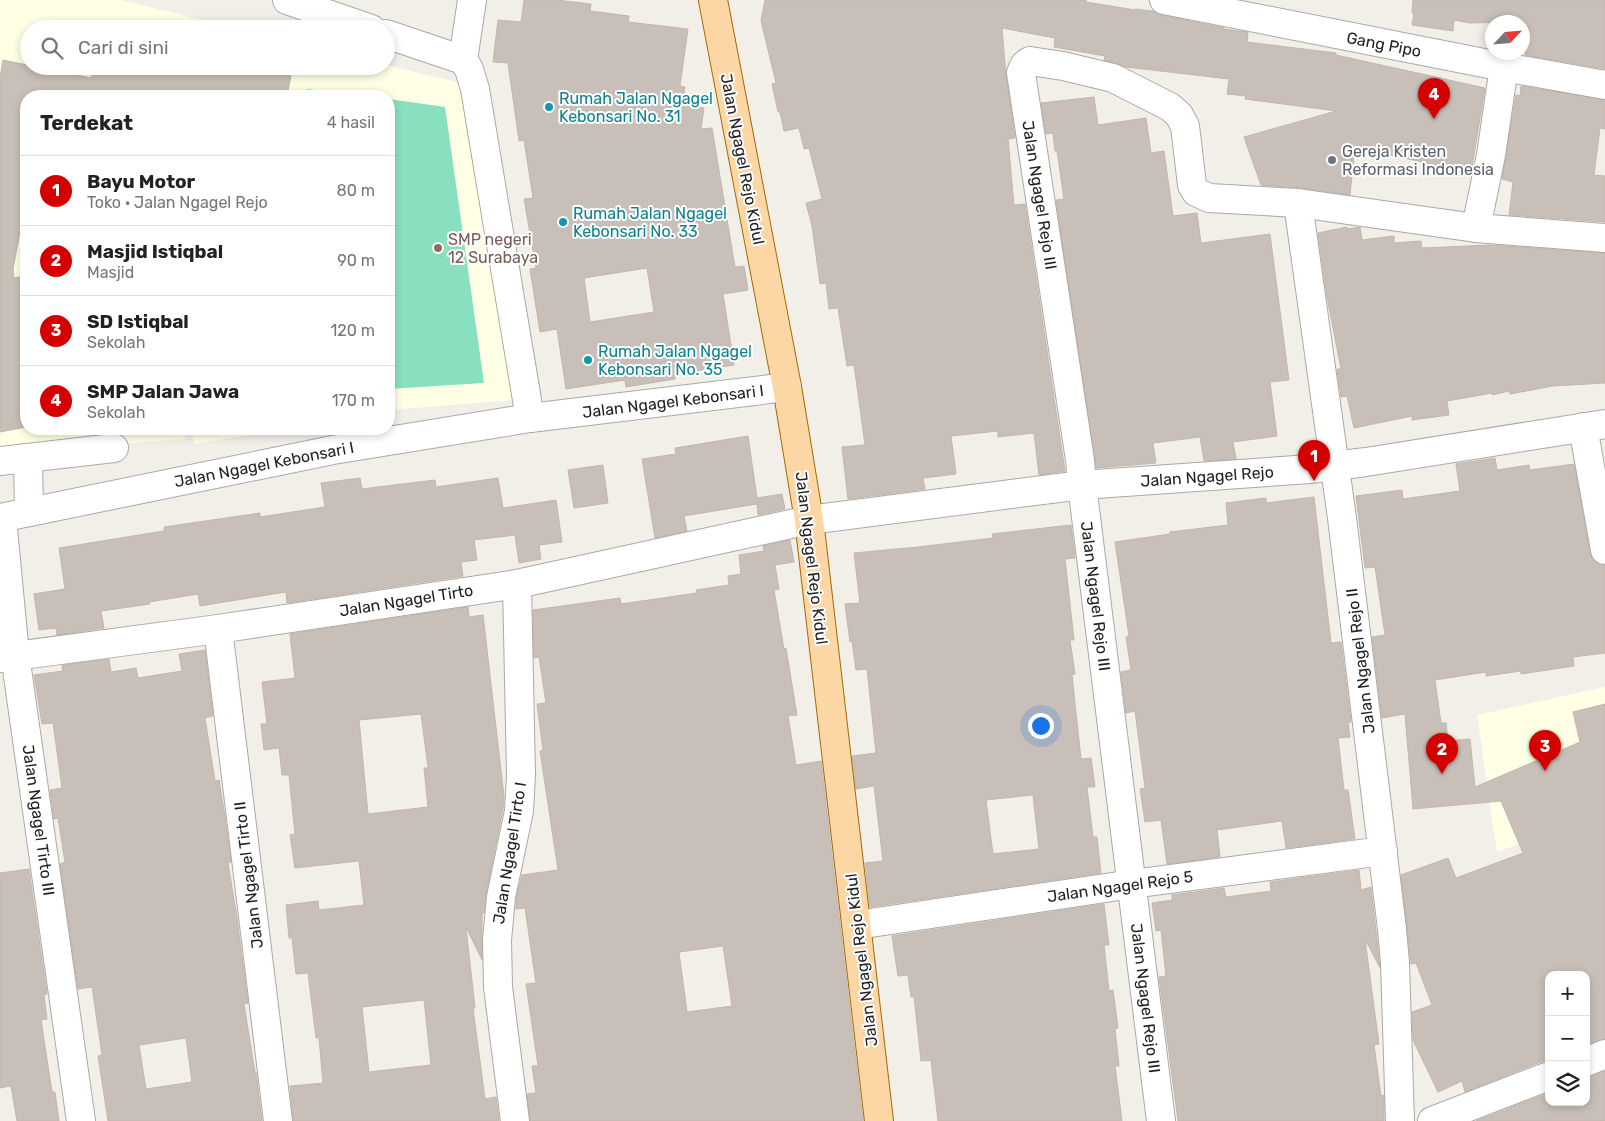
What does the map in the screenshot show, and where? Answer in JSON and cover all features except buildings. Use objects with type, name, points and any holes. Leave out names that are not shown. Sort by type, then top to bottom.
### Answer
[{"type":"main road","name":"Jalan Ngagel Rejo Kidul","points":[[713,0],[787,388],[808,520],[879,1121]]},
{"type":"street","points":[[287,0],[345,20]]},
{"type":"street","points":[[463,60],[472,0]]},
{"type":"street","name":"Gang Pipo","points":[[1164,0],[1605,86]]},
{"type":"street","points":[[395,37],[463,60],[469,69],[475,89],[530,418]]},
{"type":"street","name":"Jalan Ngagel Rejo III","points":[[1161,1121],[1080,460],[1021,73],[1026,63],[1030,61],[1063,66],[1113,78],[1170,107],[1179,115],[1185,126],[1192,185],[1196,192],[1209,198],[1298,203]]},
{"type":"street","points":[[1476,228],[1504,67]]},
{"type":"street","points":[[1298,203],[1476,228],[1605,238]]},
{"type":"street","name":"Jalan Ngagel Rejo II","points":[[1298,203],[1335,465],[1383,851],[1395,964],[1400,1121]]},
{"type":"street","name":"Jalan Ngagel Kebonsari I","points":[[395,432],[787,388]]},
{"type":"street","points":[[1594,425],[1605,550]]},
{"type":"street","name":"Jalan Ngagel Rejo","points":[[808,520],[1082,485],[1310,469],[1366,462],[1594,425]]},
{"type":"street","name":"Jalan Ngagel Kebonsari I","points":[[1,518],[332,439],[370,435]]},
{"type":"street","points":[[0,461],[114,448]]},
{"type":"street","points":[[28,458],[29,512]]},
{"type":"street","name":"Jalan Ngagel Tirto III","points":[[1,518],[8,656],[81,1121]]},
{"type":"street","name":"Jalan Ngagel Tirto","points":[[8,656],[218,629],[517,584],[808,520]]},
{"type":"street","name":"Jalan Ngagel Tirto I","points":[[515,1121],[498,987],[497,940],[501,897],[519,811],[521,775],[517,584]]},
{"type":"street","name":"Jalan Ngagel Tirto II","points":[[218,629],[278,1121]]},
{"type":"street","name":"Jalan Ngagel Rejo 5","points":[[857,924],[1132,884],[1383,851]]},
{"type":"street","points":[[1588,1061],[1605,1054]]},
{"type":"street","points":[[1432,1121],[1545,1078]]},
{"type":"shaded area","name":"SMP negeri 12 Surabaya","points":[[0,0],[121,0],[202,20],[20,20],[20,75],[395,75],[395,67],[461,83],[512,400],[395,410],[395,90],[20,90],[20,435],[185,435],[186,439],[0,453]]},
{"type":"shaded area","points":[[192,435],[249,435],[194,444]]},
{"type":"shaded area","points":[[1605,687],[1605,917],[1565,828],[1497,852],[1477,715]]},
{"type":"green space","points":[[395,100],[445,107],[484,383],[395,389]]},
{"type":"place","name":"Rumah Jalan Ngagel Kebonsari No. 31","points":[[549,107]]},
{"type":"place","name":"SMP Jalan Jawa","points":[[1434,119]]},
{"type":"place","name":"Gereja Kristen Reformasi Indonesia","points":[[1332,160]]},
{"type":"place","name":"Rumah Jalan Ngagel Kebonsari No. 33","points":[[563,222]]},
{"type":"place","name":"SMP negeri 12 Surabaya","points":[[438,248]]},
{"type":"place","name":"Rumah Jalan Ngagel Kebonsari No. 35","points":[[588,360]]},
{"type":"place","name":"Bayu Motor","points":[[1314,481]]},
{"type":"place","name":"SD Istiqbal","points":[[1545,771]]},
{"type":"place","name":"Masjid Istiqbal","points":[[1442,774]]}]
